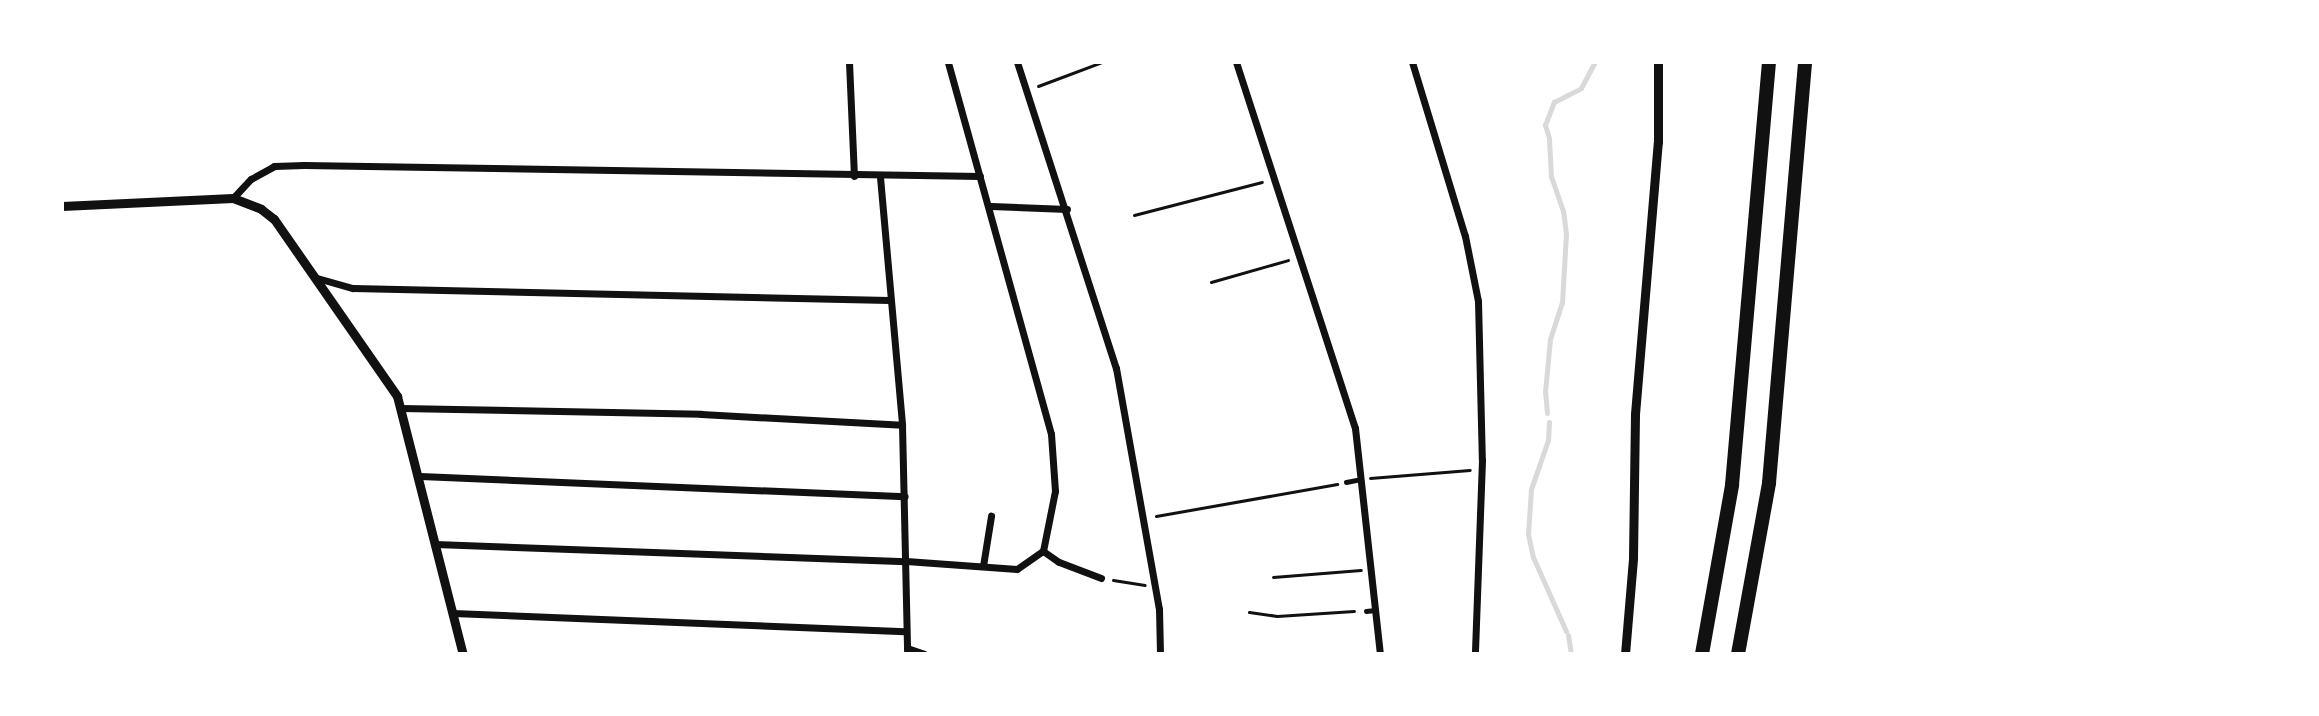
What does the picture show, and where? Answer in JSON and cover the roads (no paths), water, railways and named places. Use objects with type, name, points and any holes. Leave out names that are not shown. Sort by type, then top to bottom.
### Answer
[{"type":"highway","points":[[1702,654],[1732,485],[1769,62]]},
{"type":"highway","points":[[1738,654],[1769,483],[1805,62]]},
{"type":"street","points":[[849,62],[854,176]]},
{"type":"street","points":[[435,544],[906,561],[1017,569],[1043,551],[1055,491],[1051,434],[991,206],[948,62]]},
{"type":"street","points":[[1017,62],[1116,368],[1155,586],[1160,654]]},
{"type":"street","points":[[1236,62],[1295,258],[1355,428],[1363,479],[1370,610],[1380,654]]},
{"type":"street","points":[[1412,62],[1478,301],[1481,469],[1475,654]]},
{"type":"street","points":[[1625,654],[1633,558],[1635,414],[1658,142],[1658,62]]},
{"type":"street","points":[[233,198],[251,179],[274,166],[304,165],[880,177],[980,176]]},
{"type":"street","points":[[880,177],[902,425],[905,631],[907,651],[924,654]]},
{"type":"street","points":[[62,206],[233,198],[261,209],[274,219],[397,396],[420,476],[463,654]]},
{"type":"street","points":[[991,206],[1067,209]]},
{"type":"street","points":[[317,278],[353,288],[889,300]]},
{"type":"street","points":[[401,408],[701,414],[902,425]]},
{"type":"street","points":[[420,476],[905,496]]},
{"type":"street","points":[[1346,482],[1363,479]]},
{"type":"street","points":[[983,566],[991,516]]},
{"type":"street","points":[[1043,551],[1059,562],[1101,578]]},
{"type":"street","points":[[453,613],[905,631]]},
{"type":"waterway","points":[[1547,413],[1545,392],[1550,339],[1562,303],[1566,234],[1563,211],[1551,177],[1549,138],[1545,125],[1554,102],[1581,88],[1595,62]]},
{"type":"waterway","points":[[1549,422],[1548,440],[1531,489],[1528,534],[1533,557],[1566,631]]},
{"type":"waterway","points":[[1568,635],[1571,654]]}]
